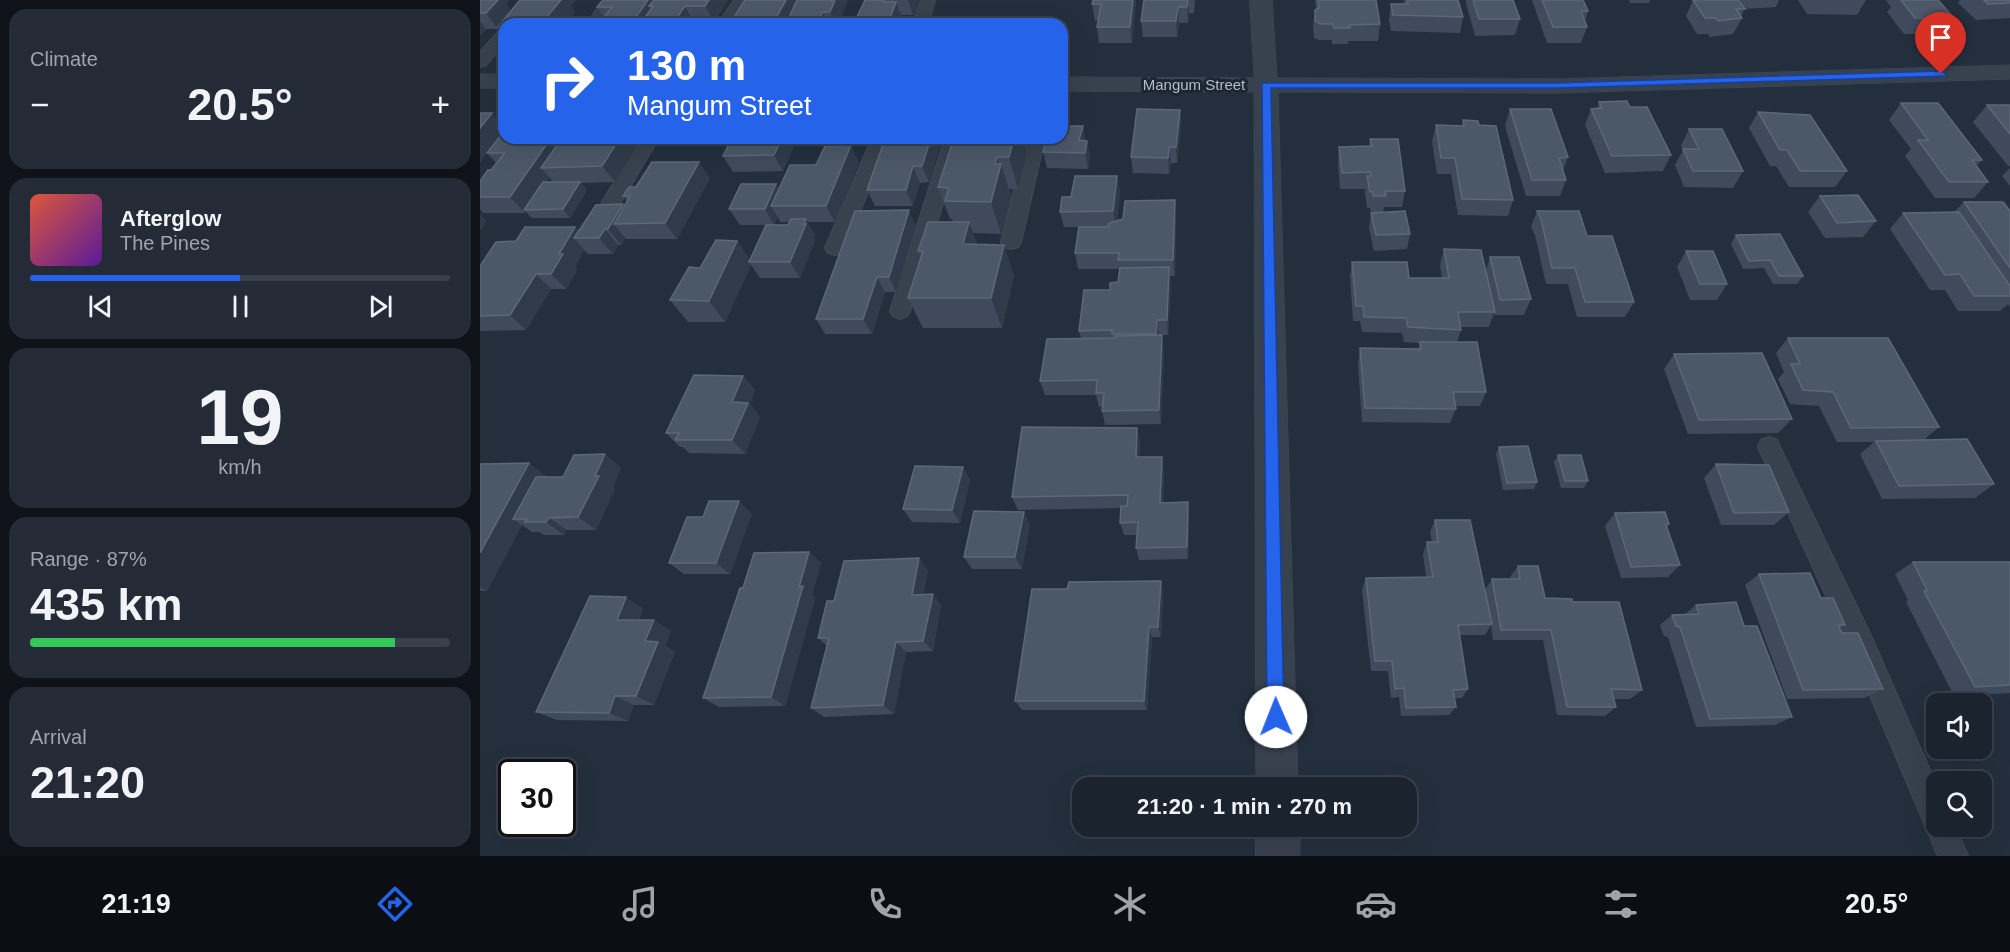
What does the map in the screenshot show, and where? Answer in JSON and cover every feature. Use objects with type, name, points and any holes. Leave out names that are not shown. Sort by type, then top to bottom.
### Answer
[{"type":"street","points":[[1261,0],[1266,85],[1277,777]]},
{"type":"street","name":"Mangum Street","points":[[1068,84],[1558,86],[2010,72]]},
{"type":"street","points":[[480,81],[498,81]]},
{"type":"street","points":[[1278,837],[1278,856]]},
{"type":"lane","points":[[598,18],[611,0]]},
{"type":"lane","points":[[730,18],[741,0]]},
{"type":"lane","points":[[922,18],[928,0]]},
{"type":"lane","points":[[480,62],[498,41]]},
{"type":"lane","points":[[599,222],[646,144]]},
{"type":"lane","points":[[835,248],[878,144]]},
{"type":"lane","points":[[900,311],[952,144]]},
{"type":"lane","points":[[1011,242],[1035,144]]},
{"type":"lane","points":[[1769,447],[1862,645],[1926,794]]},
{"type":"lane","points":[[1945,837],[1953,856]]},
{"type":"building","points":[[480,0],[498,0],[486,13],[480,13]]},
{"type":"building","points":[[520,0],[561,0],[546,18],[505,18]]},
{"type":"building","points":[[603,0],[648,0],[635,18],[604,18],[612,7],[597,7]]},
{"type":"building","points":[[654,0],[709,0],[705,6],[685,6],[677,18],[645,18],[653,6],[649,6]]},
{"type":"building","points":[[745,0],[786,0],[776,18],[734,18]]},
{"type":"building","points":[[797,0],[835,0],[830,12],[823,12],[820,18],[789,18]]},
{"type":"building","points":[[865,0],[896,2],[890,18],[856,18]]},
{"type":"building","points":[[1093,0],[1133,0],[1130,27],[1097,27],[1101,4],[1092,4]]},
{"type":"building","points":[[1144,0],[1188,0],[1187,7],[1178,7],[1176,21],[1141,21]]},
{"type":"building","points":[[1318,0],[1376,0],[1380,24],[1334,28],[1333,24],[1321,24],[1315,21],[1315,10],[1319,8]]},
{"type":"building","points":[[1407,0],[1458,0],[1463,17],[1393,15],[1391,4],[1408,4]]},
{"type":"building","points":[[1473,0],[1513,0],[1520,19],[1479,19]]},
{"type":"building","points":[[1542,0],[1583,0],[1588,11],[1581,11],[1587,27],[1553,27]]},
{"type":"building","points":[[1693,0],[1738,0],[1745,9],[1736,9],[1742,18],[1718,21],[1716,18],[1705,18]]},
{"type":"building","points":[[1901,0],[1938,0],[1954,18],[1915,18]]},
{"type":"building","points":[[1984,0],[2010,0],[2010,3],[1988,4]]},
{"type":"building","points":[[1627,101],[1630,107],[1647,107],[1671,155],[1612,156],[1591,109],[1602,108],[1599,102]]},
{"type":"building","points":[[1901,103],[1938,103],[1982,160],[1972,160],[1988,182],[1949,182],[1918,140],[1928,140]]},
{"type":"building","points":[[1987,105],[2010,105],[2010,134]]},
{"type":"building","points":[[1137,109],[1180,110],[1176,147],[1169,147],[1168,158],[1131,157]]},
{"type":"building","points":[[1510,109],[1551,109],[1568,157],[1559,158],[1566,180],[1532,180]]},
{"type":"building","points":[[1758,112],[1810,115],[1847,171],[1800,171],[1787,150],[1780,150]]},
{"type":"building","points":[[480,113],[492,113],[480,128]]},
{"type":"building","points":[[1463,120],[1478,121],[1479,125],[1496,126],[1513,200],[1462,199],[1455,158],[1441,158],[1436,125],[1464,126]]},
{"type":"building","points":[[1068,126],[1083,126],[1079,140],[1087,141],[1085,153],[1043,152],[1045,144],[1068,144]]},
{"type":"building","points":[[1689,129],[1722,129],[1743,171],[1693,171],[1683,149],[1699,149]]},
{"type":"building","points":[[498,139],[498,144],[547,144],[510,197],[480,197],[480,181],[505,153],[487,153]]},
{"type":"building","points":[[1370,139],[1398,139],[1405,191],[1385,191],[1386,196],[1373,196],[1367,176],[1371,176],[1370,172],[1342,173],[1339,147],[1372,146]]},
{"type":"building","points":[[558,144],[616,144],[602,166],[541,168]]},
{"type":"building","points":[[729,144],[779,144],[774,155],[723,156]]},
{"type":"building","points":[[883,144],[929,144],[922,166],[913,166],[906,190],[867,190]]},
{"type":"building","points":[[952,144],[1012,144],[1009,157],[997,157],[995,164],[1001,164],[991,202],[945,201],[949,188],[938,187]]},
{"type":"building","points":[[851,145],[826,206],[771,206],[790,165],[816,165],[825,146]]},
{"type":"building","points":[[652,162],[699,162],[665,223],[614,224],[630,196],[623,196],[629,187],[636,187]]},
{"type":"building","points":[[1075,176],[1117,176],[1113,211],[1060,212],[1062,197],[1071,197]]},
{"type":"building","points":[[543,182],[580,182],[563,209],[524,210]]},
{"type":"building","points":[[741,184],[776,184],[765,209],[729,209]]},
{"type":"building","points":[[1858,195],[1876,221],[1837,223],[1820,196]]},
{"type":"building","points":[[1175,200],[1173,260],[1118,260],[1119,253],[1075,253],[1079,227],[1108,227],[1109,223],[1123,219],[1125,201]]},
{"type":"building","points":[[1964,202],[2003,202],[2010,211],[2010,268]]},
{"type":"building","points":[[623,204],[608,229],[605,229],[599,238],[574,238],[596,205]]},
{"type":"building","points":[[909,210],[889,277],[877,277],[863,319],[816,319],[855,211]]},
{"type":"building","points":[[1405,211],[1410,234],[1376,235],[1371,213]]},
{"type":"building","points":[[1537,211],[1579,211],[1587,236],[1612,236],[1634,302],[1585,302],[1575,268],[1552,268],[1541,219]]},
{"type":"building","points":[[1959,212],[2010,286],[2010,296],[1974,296],[1960,274],[1945,275],[1903,213]]},
{"type":"building","points":[[791,219],[806,219],[804,224],[806,224],[790,262],[749,262],[766,225],[788,225]]},
{"type":"building","points":[[928,222],[969,222],[963,244],[1004,245],[991,298],[908,298],[923,251],[918,251]]},
{"type":"building","points":[[525,227],[575,227],[559,254],[563,254],[551,274],[536,274],[510,315],[480,316],[480,266],[496,242],[516,241]]},
{"type":"building","points":[[1780,234],[1803,276],[1779,276],[1770,260],[1749,261],[1736,235]]},
{"type":"building","points":[[716,240],[737,241],[709,301],[670,300],[689,267],[700,268]]},
{"type":"building","points":[[1444,249],[1481,250],[1495,312],[1458,312],[1461,330],[1408,327],[1406,318],[1364,317],[1363,306],[1356,306],[1352,262],[1407,262],[1409,278],[1449,278]]},
{"type":"building","points":[[1686,251],[1713,251],[1727,284],[1700,284]]},
{"type":"building","points":[[1490,257],[1519,257],[1531,299],[1500,300]]},
{"type":"building","points":[[1169,267],[1167,320],[1157,320],[1156,334],[1112,334],[1112,330],[1079,331],[1084,290],[1110,290],[1110,283],[1118,282],[1120,268]]},
{"type":"building","points":[[1162,335],[1159,410],[1102,411],[1104,393],[1096,393],[1097,380],[1040,381],[1047,339]]},
{"type":"building","points":[[1788,338],[1888,338],[1939,427],[1851,428],[1833,392],[1803,390],[1791,364],[1800,364]]},
{"type":"building","points":[[1420,342],[1477,342],[1486,392],[1453,392],[1456,409],[1365,408],[1360,348],[1421,349]]},
{"type":"building","points":[[1762,353],[1792,419],[1699,420],[1674,354]]},
{"type":"building","points":[[694,375],[743,376],[732,402],[748,403],[732,440],[675,440],[679,433],[666,433]]},
{"type":"building","points":[[1022,427],[1137,428],[1136,457],[1162,457],[1160,503],[1188,502],[1187,547],[1136,548],[1138,522],[1120,523],[1121,506],[1127,506],[1128,495],[1012,497]]},
{"type":"building","points":[[1967,439],[1994,484],[1899,486],[1876,441]]},
{"type":"building","points":[[1528,446],[1537,482],[1507,483],[1499,447]]},
{"type":"building","points":[[605,454],[595,476],[599,476],[578,517],[549,518],[546,522],[525,522],[527,519],[513,519],[536,477],[563,477],[574,455]]},
{"type":"building","points":[[1558,455],[1581,455],[1588,481],[1565,481]]},
{"type":"building","points":[[529,463],[480,553],[480,464]]},
{"type":"building","points":[[1716,464],[1769,465],[1789,512],[1734,513]]},
{"type":"building","points":[[915,466],[963,467],[952,510],[903,509]]},
{"type":"building","points":[[709,501],[739,501],[716,563],[669,563],[687,517],[703,517]]},
{"type":"building","points":[[974,511],[1024,512],[1015,557],[964,557]]},
{"type":"building","points":[[1665,512],[1669,524],[1666,525],[1680,565],[1631,567],[1615,513]]},
{"type":"building","points":[[1435,520],[1470,520],[1492,624],[1458,625],[1468,689],[1453,690],[1456,707],[1406,708],[1404,688],[1395,689],[1392,661],[1375,661],[1366,578],[1433,577],[1427,542],[1438,542]]},
{"type":"building","points":[[809,552],[799,587],[803,586],[771,697],[703,698],[754,553]]},
{"type":"building","points":[[919,558],[912,595],[933,594],[923,641],[896,642],[883,705],[811,708],[829,638],[818,638],[827,601],[834,601],[844,561]]},
{"type":"building","points":[[1913,562],[2010,562],[2010,685],[1975,687],[1924,591],[1927,590]]},
{"type":"building","points":[[1518,566],[1538,566],[1545,598],[1572,599],[1572,602],[1619,602],[1642,690],[1611,689],[1616,707],[1567,707],[1551,630],[1501,630],[1492,579],[1520,579]]},
{"type":"building","points":[[1810,573],[1821,598],[1833,598],[1845,625],[1838,625],[1842,633],[1858,633],[1883,689],[1803,690],[1759,574]]},
{"type":"building","points":[[1161,581],[1158,627],[1149,627],[1144,701],[1015,701],[1032,589],[1067,589],[1069,582]]},
{"type":"building","points":[[590,596],[626,597],[617,620],[654,620],[645,641],[658,642],[636,696],[615,696],[609,713],[536,712]]},
{"type":"building","points":[[1736,602],[1744,626],[1757,626],[1792,717],[1710,719],[1680,627],[1676,626],[1672,615],[1699,614],[1696,605]]},
{"type":"route","points":[[1276,717],[1266,85],[1558,86],[1941,74]]}]
